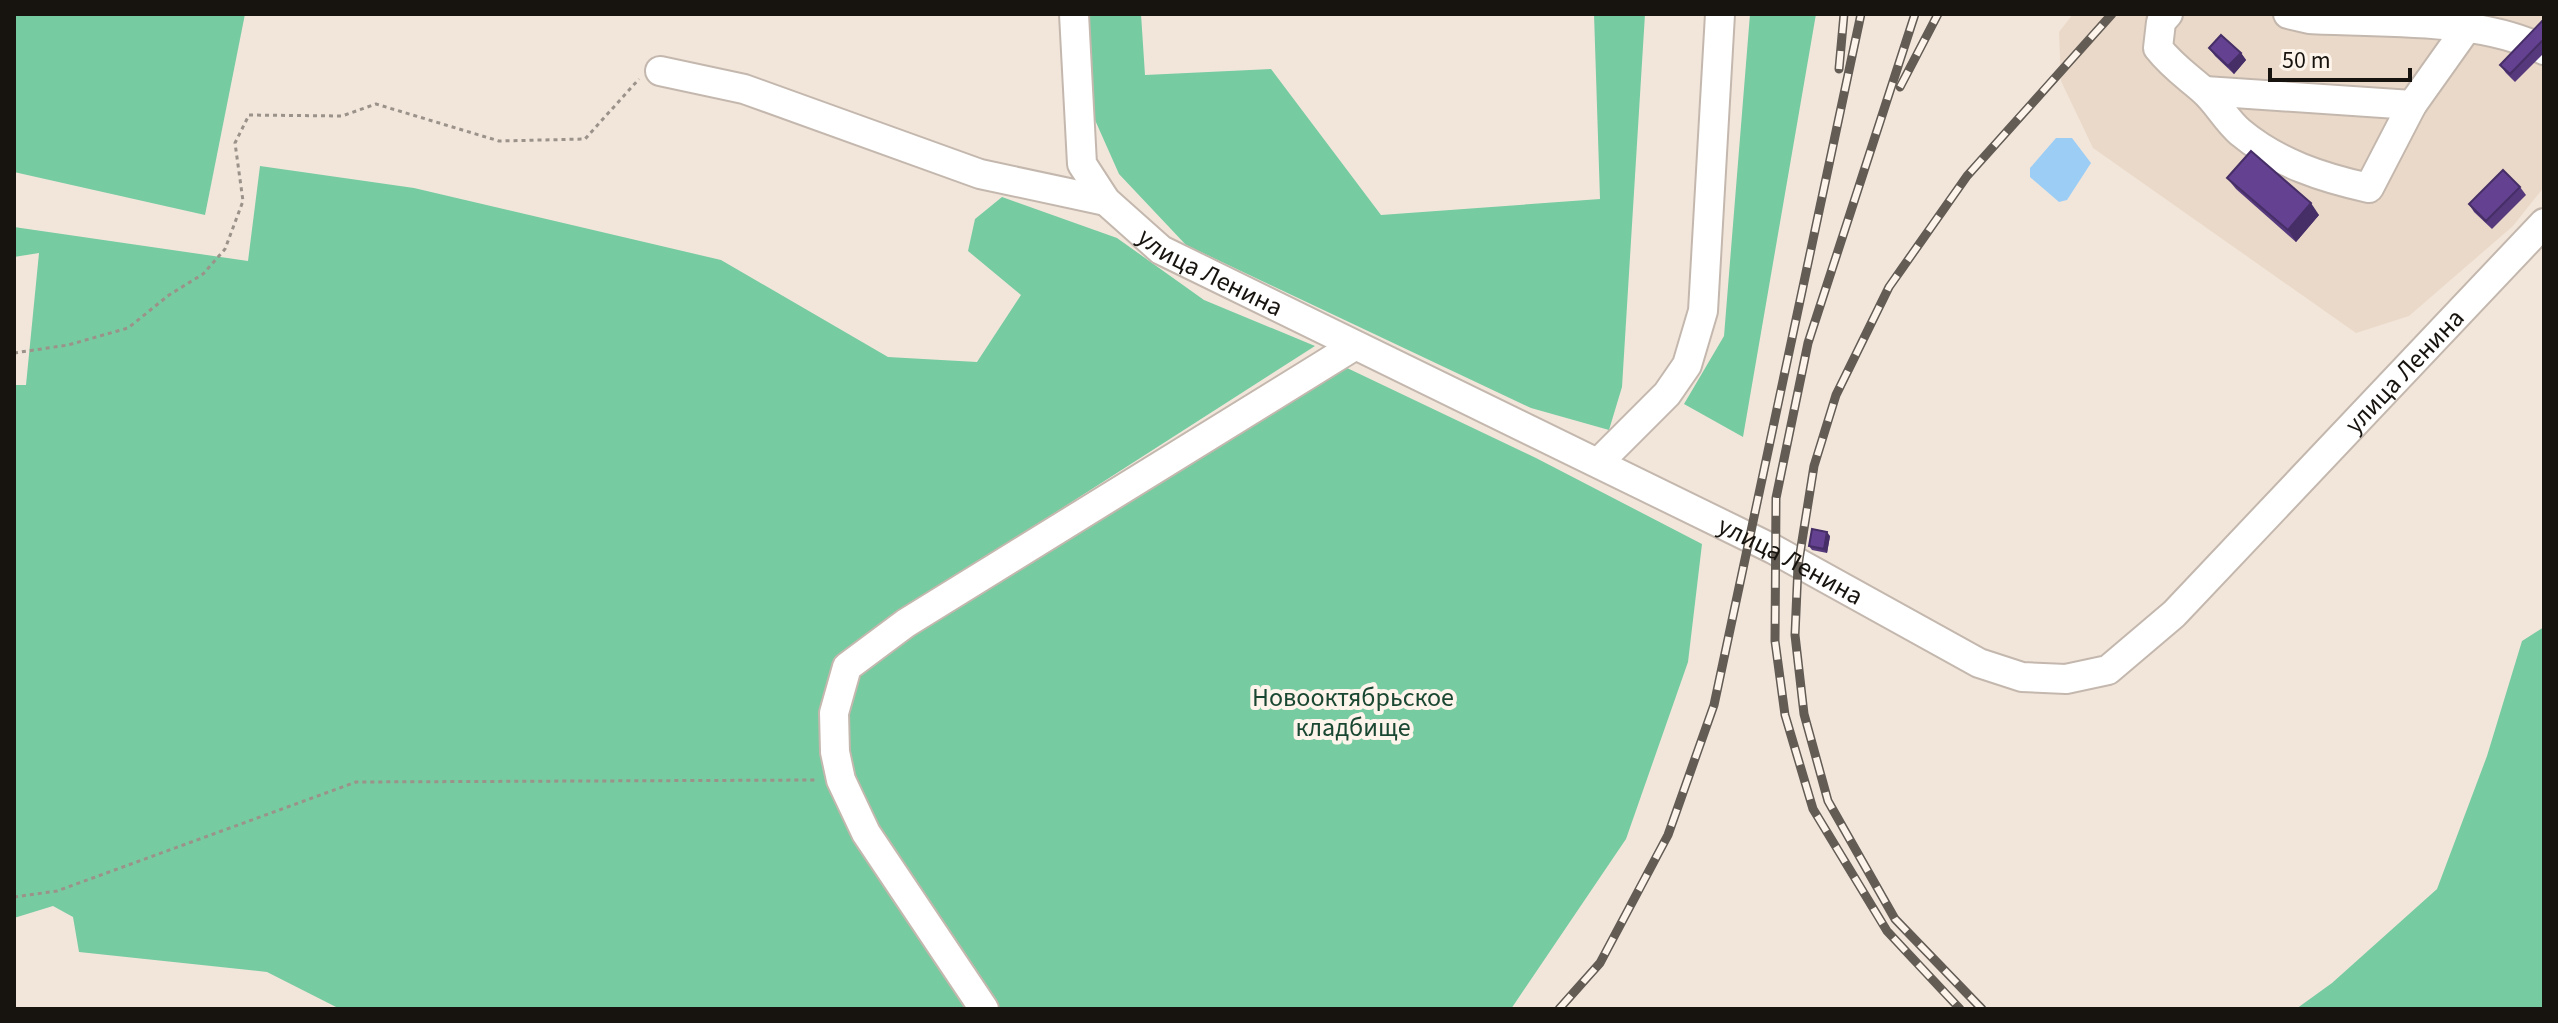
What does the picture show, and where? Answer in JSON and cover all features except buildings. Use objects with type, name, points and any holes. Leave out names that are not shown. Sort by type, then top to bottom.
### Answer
[{"type":"street","name":"улица Ленина","points":[[1074,14],[1082,164],[1106,201],[1161,250],[1773,549],[1979,663],[2022,677],[2066,679],[2108,670],[2174,614],[2544,223]]},
{"type":"street","points":[[1599,462],[1667,394],[1687,365],[1703,311],[1720,14]]},
{"type":"street","points":[[2168,14],[2161,22],[2158,48],[2173,68],[2205,91],[2239,131],[2280,158],[2327,179],[2369,188],[2412,105],[2466,29]]},
{"type":"street","points":[[2288,14],[2309,19],[2466,29],[2526,41],[2544,50]]},
{"type":"street","points":[[660,71],[744,89],[980,174],[1106,201]]},
{"type":"street","points":[[2205,91],[2412,105]]},
{"type":"street","points":[[984,1009],[866,833],[841,780],[835,752],[834,713],[847,667],[906,623],[1354,346]]},
{"type":"path","points":[[14,353],[68,345],[128,328],[169,295],[203,274],[225,249],[243,201],[235,143],[249,115],[342,116],[376,104],[499,141],[585,139],[637,80],[660,71]]},
{"type":"path","points":[[14,897],[57,891],[356,782],[841,780]]},
{"type":"shaded area","points":[[2073,14],[2544,14],[2544,187],[2513,226],[2409,316],[2356,333],[2093,148],[2061,81],[2059,32]]},
{"type":"green space","points":[[14,14],[245,14],[205,215],[14,172]]},
{"type":"green space","points":[[1089,14],[1141,14],[1145,75],[1271,69],[1381,215],[1600,199],[1594,14],[1645,14],[1622,387],[1609,430],[1531,408],[1186,245],[1119,174],[1087,102]]},
{"type":"green space","points":[[1750,14],[1816,14],[1743,437],[1684,404],[1724,336]]},
{"type":"green space","name":"Новооктябрьское кладбище","points":[[260,166],[414,188],[721,260],[888,357],[977,362],[1021,295],[968,251],[975,219],[1002,197],[1117,238],[1204,300],[1315,346],[886,621],[1345,367],[1536,458],[1702,544],[1688,662],[1626,839],[1511,1009],[340,1009],[267,972],[79,952],[73,917],[53,906],[14,918],[14,385],[26,385],[39,253],[14,257],[14,227],[248,261]]},
{"type":"green space","points":[[2544,627],[2544,1009],[2296,1009],[2332,983],[2437,889],[2487,756],[2522,641]]},
{"type":"water","points":[[2056,138],[2072,138],[2091,163],[2067,200],[2059,202],[2030,177],[2030,168]]},
{"type":"railway","points":[[1839,69],[1844,14]]},
{"type":"railway","points":[[1559,1009],[1600,963],[1668,835],[1714,705],[1861,14]]},
{"type":"railway","points":[[1915,14],[1808,343],[1776,498],[1775,641],[1785,715],[1813,809],[1887,931],[1960,1009]]},
{"type":"railway","points":[[1900,87],[1938,14]]},
{"type":"railway","points":[[1982,1009],[1895,919],[1828,801],[1804,714],[1795,635],[1798,566],[1814,466],[1836,395],[1889,287],[1967,176],[2112,14]]}]
